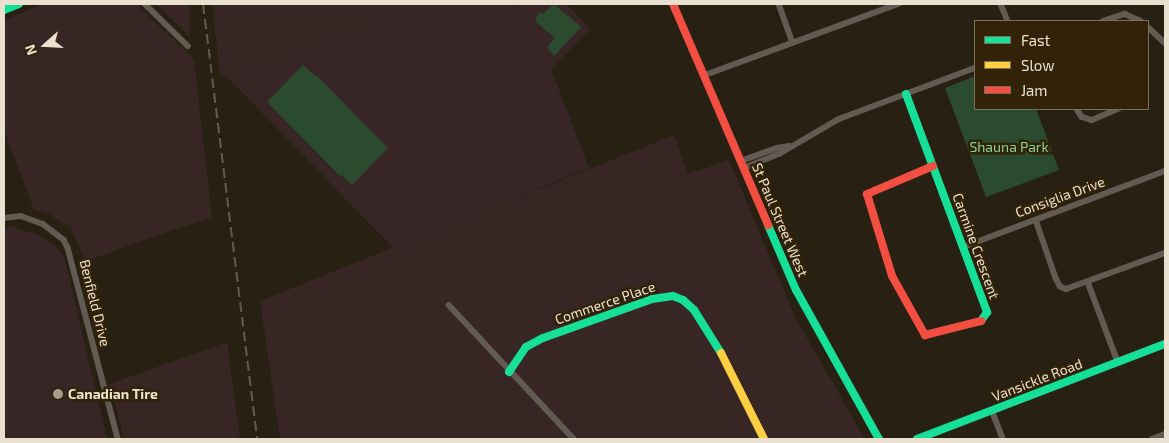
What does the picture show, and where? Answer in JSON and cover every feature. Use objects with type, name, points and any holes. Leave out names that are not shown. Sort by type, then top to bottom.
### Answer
[{"type":"street","points":[[4,10],[19,4]]},
{"type":"street","points":[[145,4],[188,46]]},
{"type":"street","name":"St Paul Street West","points":[[673,4],[809,316],[879,439]]},
{"type":"street","points":[[779,4],[793,43]]},
{"type":"street","points":[[705,75],[898,4]]},
{"type":"street","points":[[1001,4],[1008,20]]},
{"type":"street","points":[[1105,20],[1125,14],[1139,20]]},
{"type":"street","points":[[1149,28],[1165,43]]},
{"type":"street","points":[[743,165],[779,154],[839,120],[974,68]]},
{"type":"street","name":"Carmine Crescent","points":[[906,94],[986,306],[985,318],[980,322],[925,335],[892,276],[867,194],[933,166]]},
{"type":"street","points":[[1078,110],[1082,117],[1092,120],[1116,110]]},
{"type":"street","name":"Consiglia Drive","points":[[963,247],[1165,172]]},
{"type":"street","name":"Benfield Drive","points":[[4,218],[21,216],[43,224],[64,240],[68,248],[118,439]]},
{"type":"street","points":[[1036,220],[1060,286],[1066,289],[1165,253]]},
{"type":"street","points":[[1088,282],[1118,362]]},
{"type":"street","name":"Commerce Place","points":[[509,372],[526,347],[543,338],[652,298],[673,296],[684,300],[694,310],[717,344],[764,439]]},
{"type":"street","points":[[449,305],[509,372],[574,439]]},
{"type":"street","name":"Vansickle Road","points":[[917,439],[1165,344]]},
{"type":"street","points":[[992,410],[1003,439]]},
{"type":"street","points":[[1152,439],[1165,434]]},
{"type":"shaded area","points":[[43,4],[136,4],[194,59],[212,218],[86,261],[70,228],[49,214],[34,210],[4,130],[4,20]]},
{"type":"shaded area","points":[[156,4],[189,4],[190,37]]},
{"type":"shaded area","points":[[212,4],[429,4],[233,83],[220,74]]},
{"type":"shaded area","points":[[429,4],[513,4],[515,7],[524,4],[566,4],[590,29],[551,69],[589,168],[393,248],[233,83]]},
{"type":"shaded area","points":[[674,135],[688,174],[729,160],[795,317],[865,439],[280,439],[260,301]]},
{"type":"shaded area","points":[[10,226],[36,234],[52,243],[64,256],[107,439],[4,439],[4,228]]},
{"type":"shaded area","points":[[227,342],[240,439],[124,439],[110,384]]},
{"type":"green space","points":[[554,4],[581,27],[554,56],[547,47],[555,38],[536,22],[536,17],[539,13],[543,14]]},
{"type":"green space","points":[[303,65],[316,75],[388,148],[352,185],[340,176],[267,102]]},
{"type":"green space","name":"Shauna Park","points":[[974,76],[974,110],[1036,110],[1059,170],[986,197],[945,88]]},
{"type":"railway","points":[[203,4],[257,439]]},
{"type":"traffic: fast","points":[[4,10],[19,4]]},
{"type":"traffic: fast","points":[[906,94],[987,312],[981,321]]},
{"type":"traffic: fast","points":[[768,225],[796,290],[879,439]]},
{"type":"traffic: fast","points":[[509,372],[526,347],[543,338],[652,299],[673,296],[683,300],[694,310],[721,353]]},
{"type":"traffic: fast","points":[[917,439],[1165,344]]},
{"type":"traffic: slow","points":[[721,353],[764,439]]},
{"type":"traffic: jam","points":[[673,4],[768,225]]},
{"type":"traffic: jam","points":[[933,166],[867,194],[892,276],[925,335],[981,321]]},
{"type":"place","name":"Canadian Tire","points":[[58,394]]}]
